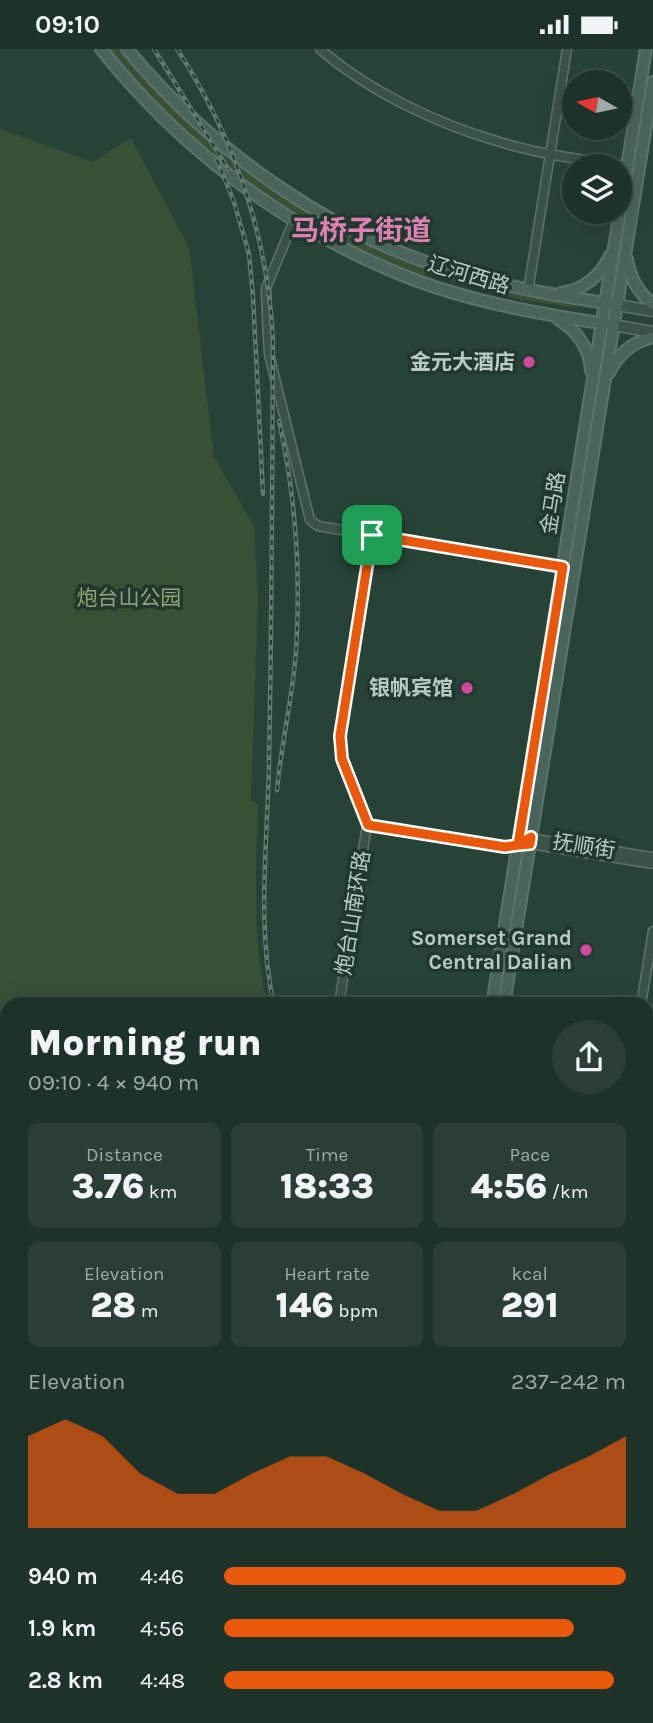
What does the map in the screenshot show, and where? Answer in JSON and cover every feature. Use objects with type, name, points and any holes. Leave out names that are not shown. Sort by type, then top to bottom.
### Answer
[{"type":"main road","name":"辽河西路","points":[[101,49],[146,101],[178,132],[247,190],[329,241],[393,271],[493,303],[614,325]]},
{"type":"main road","name":"辽河西路","points":[[127,49],[163,88],[216,138],[259,173],[303,202],[369,238],[442,268],[528,291],[611,304]]},
{"type":"main road","name":"金马路","points":[[629,154],[646,49]]},
{"type":"main road","name":"金马路","points":[[493,997],[602,324],[611,304],[653,82]]},
{"type":"main road","name":"金马路","points":[[621,244],[623,224]]},
{"type":"main road","points":[[548,294],[565,293],[589,282],[600,273],[621,244]]},
{"type":"main road","points":[[621,244],[631,277],[638,290],[653,304]]},
{"type":"main road","points":[[577,320],[580,300]]},
{"type":"main road","name":"金马路","points":[[505,997],[614,325],[611,304]]},
{"type":"main road","points":[[546,314],[560,320],[580,338],[591,365],[592,383]]},
{"type":"main road","points":[[604,386],[620,356],[630,346],[653,334]]},
{"type":"street","points":[[320,49],[363,81],[410,107],[489,138],[562,157]]},
{"type":"street","points":[[528,291],[567,49]]},
{"type":"street","points":[[294,220],[266,288],[269,354],[310,520],[318,526],[563,567]]},
{"type":"street","name":"辽河西路","points":[[611,304],[653,311]]},
{"type":"street","name":"辽河西路","points":[[614,325],[653,334]]},
{"type":"street","name":"炮台山南环路","points":[[340,997],[368,825],[342,759],[340,736],[372,535]]},
{"type":"street","name":"抚顺街","points":[[368,825],[505,847],[531,841],[653,857]]},
{"type":"street","name":"抚顺街","points":[[531,841],[653,864]]},
{"type":"street","points":[[642,997],[653,931]]},
{"type":"green space","points":[[106,49],[120,49],[153,83],[284,196],[466,279],[576,304],[577,308],[522,300],[432,276],[416,275],[331,237],[256,189],[187,133],[160,110]]},
{"type":"green space","name":"炮台山公园","points":[[0,129],[93,162],[131,138],[189,247],[214,457],[254,526],[258,597],[251,801],[258,804],[257,930],[266,997],[0,997]]},
{"type":"railway","points":[[154,49],[228,169]]},
{"type":"railway","points":[[177,49],[216,117],[231,152],[255,224],[270,300],[273,339],[271,602],[264,913],[265,944],[273,997]]},
{"type":"railway","points":[[217,160],[234,202],[249,254],[263,494]]},
{"type":"railway","points":[[277,790],[294,670],[298,604],[292,499],[279,421]]},
{"type":"place","name":"金元大酒店","points":[[529,362]]},
{"type":"place","name":"银帆宾馆","points":[[467,688]]},
{"type":"place","name":"Somerset Grand Central Dalian","points":[[586,950]]},
{"type":"district","name":"马桥子街道","points":[[361,230]]},
{"type":"route","points":[[372,535],[340,736],[342,759],[368,825],[505,847],[518,845],[531,837],[530,844],[518,845],[563,567],[372,535]]}]
